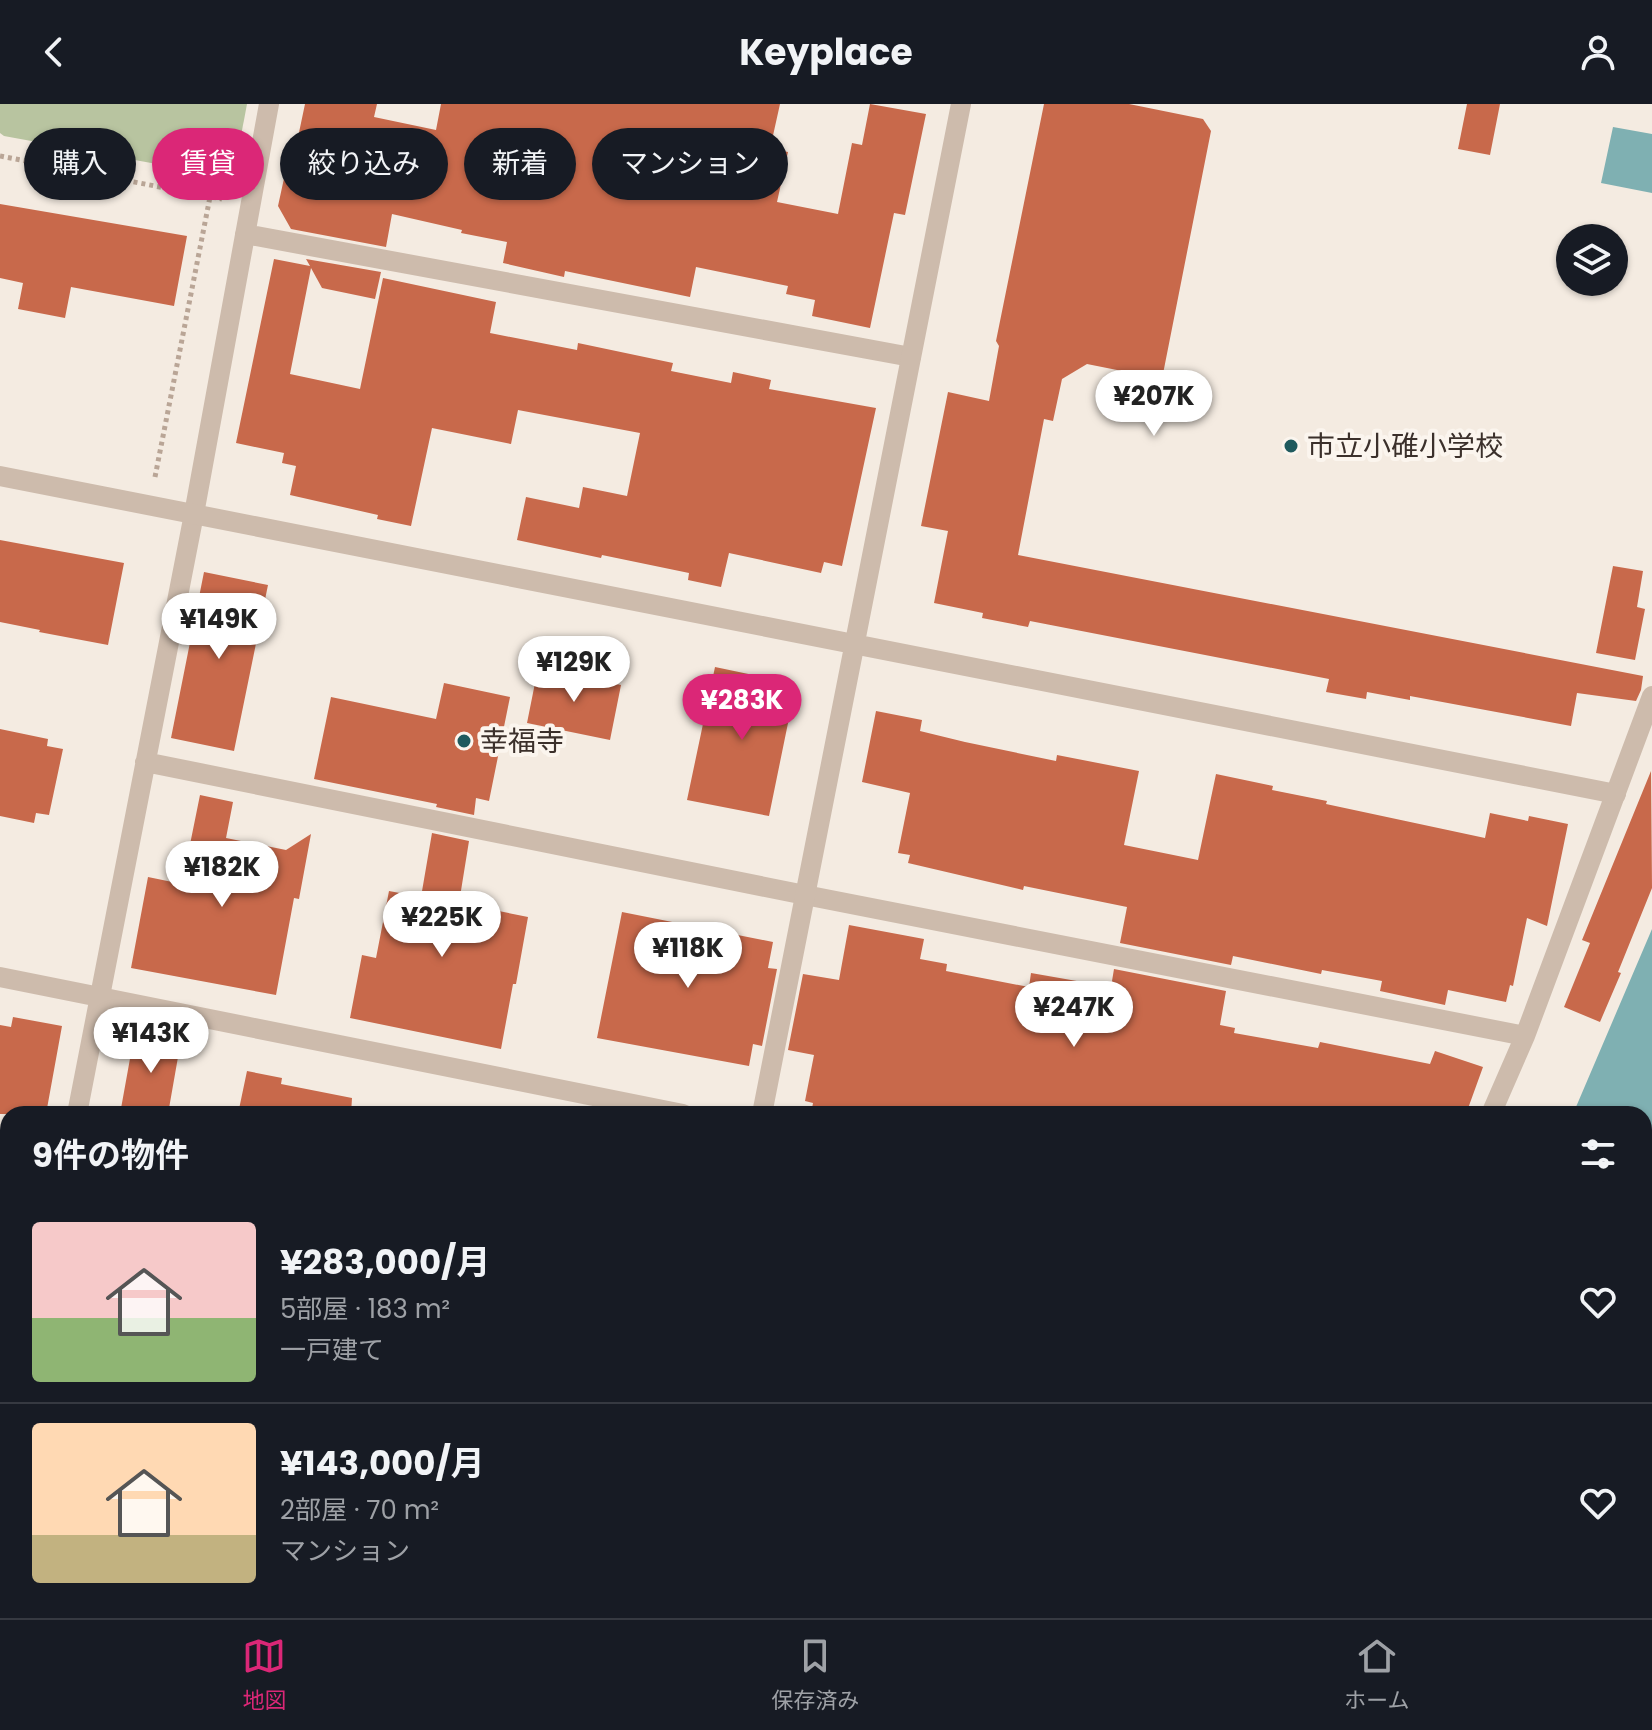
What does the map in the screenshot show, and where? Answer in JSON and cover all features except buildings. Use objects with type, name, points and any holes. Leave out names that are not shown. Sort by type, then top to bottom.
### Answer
[{"type":"street","points":[[79,1106],[194,514],[269,104]]},
{"type":"street","points":[[764,1106],[961,104]]},
{"type":"street","points":[[245,234],[911,357]]},
{"type":"street","points":[[0,476],[1616,794]]},
{"type":"street","points":[[1494,1106],[1525,1036],[1652,696]]},
{"type":"street","points":[[145,762],[1525,1036]]},
{"type":"street","points":[[0,977],[643,1106]]},
{"type":"path","points":[[0,156],[152,186]]},
{"type":"path","points":[[150,505],[209,200]]},
{"type":"path","points":[[228,200],[251,204]]},
{"type":"green space","points":[[0,104],[247,104],[242,128],[152,128],[152,163],[136,160],[136,128],[24,128],[24,140],[0,133]]},
{"type":"water","points":[[1613,127],[1652,134],[1652,193],[1601,183]]},
{"type":"water","points":[[1652,929],[1652,1106],[1576,1106]]},
{"type":"place","name":"市立小碓小学校","points":[[1291,446]]},
{"type":"place","name":"幸福寺","points":[[464,741]]}]
